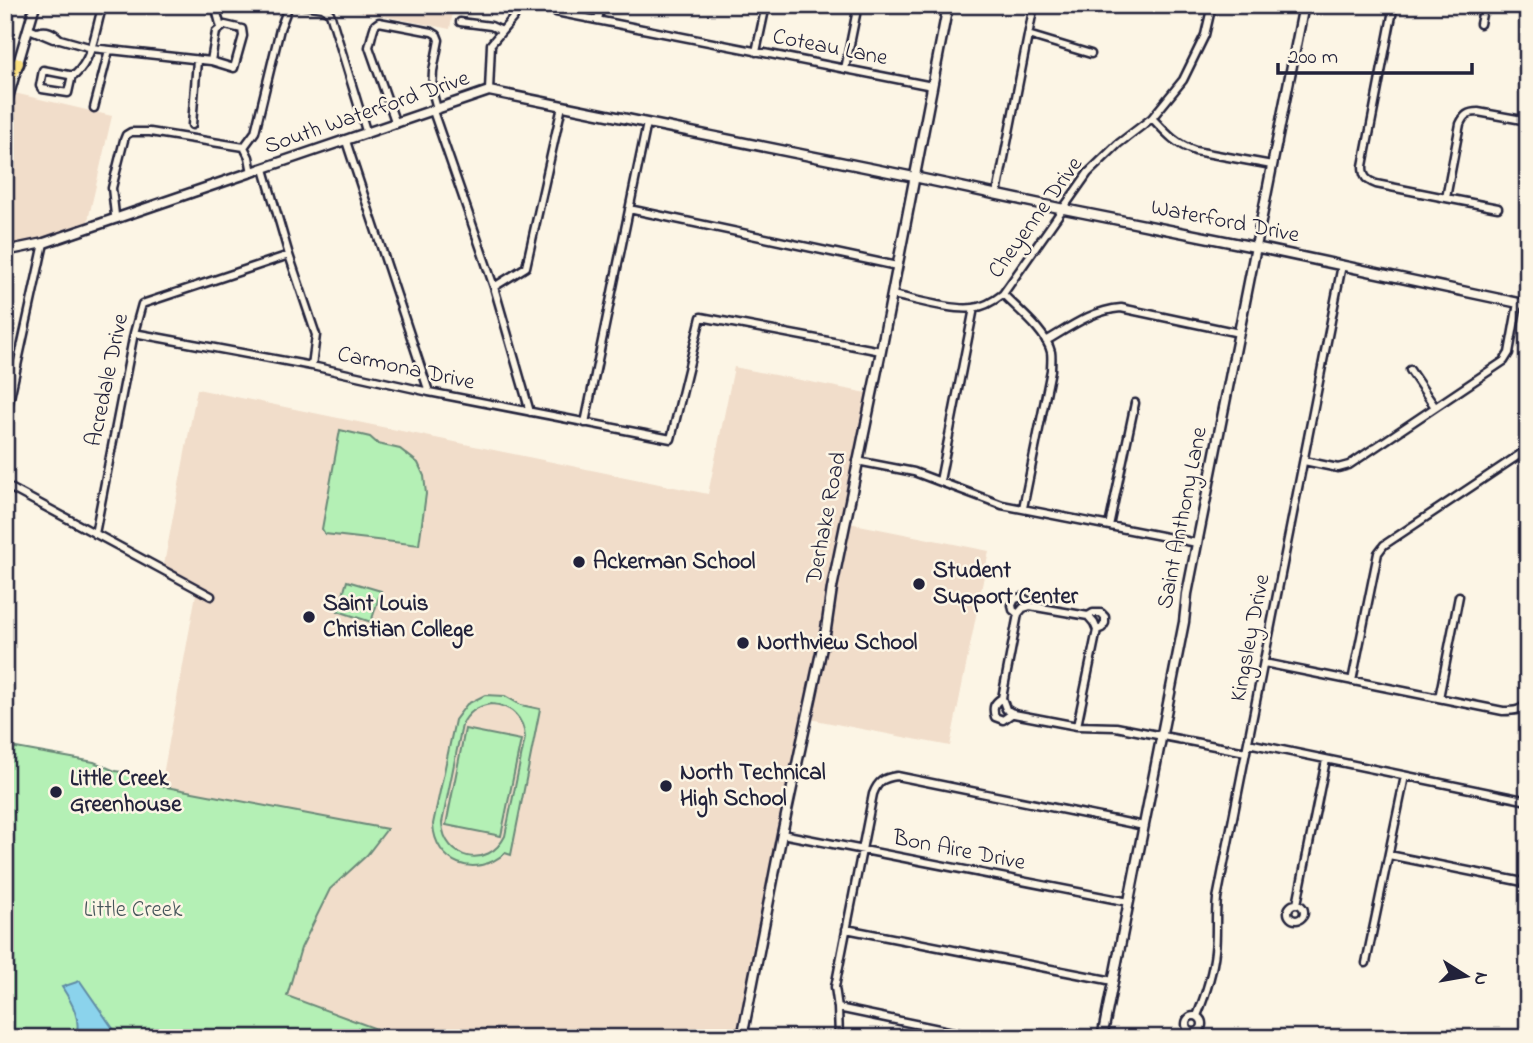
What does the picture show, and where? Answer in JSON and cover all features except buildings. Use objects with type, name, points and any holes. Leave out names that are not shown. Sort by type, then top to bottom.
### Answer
[{"type":"highway","points":[[5,87],[18,63]]},
{"type":"street","points":[[5,108],[18,63],[33,30],[35,5]]},
{"type":"street","points":[[72,75],[68,93],[42,89],[40,86],[43,70],[75,75],[85,63],[92,48],[103,5]]},
{"type":"street","points":[[215,5],[222,28]]},
{"type":"street","points":[[244,147],[255,132],[280,29],[289,5]]},
{"type":"street","points":[[304,5],[330,13],[367,134]]},
{"type":"street","points":[[489,91],[491,44],[514,17],[516,5]]},
{"type":"street","points":[[598,20],[601,5]]},
{"type":"street","points":[[756,51],[765,5]]},
{"type":"street","points":[[845,69],[858,5]]},
{"type":"street","name":"Derhake Road","points":[[742,1038],[826,629],[948,5]]},
{"type":"street","points":[[997,194],[1034,5]]},
{"type":"street","name":"Cheyenne Drive","points":[[974,308],[1003,294],[1088,173],[1118,144],[1152,118],[1183,80],[1205,35],[1212,5]]},
{"type":"street","name":"Saint Anthony Lane","points":[[1102,1038],[1304,5]]},
{"type":"street","points":[[1394,5],[1363,174],[1367,180],[1376,184],[1498,208]]},
{"type":"street","points":[[1480,24],[1484,5]]},
{"type":"street","name":"Coteau Lane","points":[[556,12],[932,86]]},
{"type":"street","points":[[396,124],[369,47],[375,25],[379,22],[437,35],[432,90],[435,110],[494,287],[530,412]]},
{"type":"street","points":[[460,22],[491,26],[502,31]]},
{"type":"street","points":[[33,30],[52,39],[92,48],[211,61],[234,68],[243,36],[242,29],[225,25],[216,32],[211,61]]},
{"type":"street","points":[[1028,35],[1091,54]]},
{"type":"street","points":[[94,108],[109,50]]},
{"type":"street","points":[[192,125],[197,60]]},
{"type":"street","name":"South Waterford Drive","points":[[5,251],[44,243],[117,219],[489,91],[914,177]]},
{"type":"street","points":[[494,287],[526,267],[562,106]]},
{"type":"street","points":[[1447,198],[1460,124],[1464,116],[1470,111],[1478,111],[1528,121]]},
{"type":"street","points":[[1152,118],[1177,144],[1184,147],[1272,164]]},
{"type":"street","points":[[585,423],[647,123]]},
{"type":"street","points":[[117,219],[112,188],[126,135],[131,132],[150,132],[244,147]]},
{"type":"street","points":[[346,141],[429,392]]},
{"type":"street","points":[[244,147],[252,173]]},
{"type":"street","points":[[264,169],[316,335],[312,366]]},
{"type":"street","name":"Waterford Drive","points":[[914,177],[1523,304]]},
{"type":"street","points":[[629,209],[897,266]]},
{"type":"street","points":[[6,416],[44,243]]},
{"type":"street","name":"Acredale Drive","points":[[95,534],[142,304],[289,255]]},
{"type":"street","name":"Kingsley Drive","points":[[1197,1016],[1215,951],[1217,900],[1342,265]]},
{"type":"street","points":[[1003,294],[1042,334],[1050,351],[1051,370],[1023,508]]},
{"type":"street","points":[[891,295],[959,308],[974,308],[940,481]]},
{"type":"street","points":[[1304,461],[1338,468],[1349,465],[1503,361],[1509,353],[1523,304]]},
{"type":"street","points":[[1046,341],[1096,313],[1121,308],[1239,332]]},
{"type":"street","name":"Carmona Drive","points":[[134,333],[671,439],[701,317],[881,351]]},
{"type":"street","points":[[1410,370],[1435,407]]},
{"type":"street","points":[[1109,526],[1135,403]]},
{"type":"street","points":[[1352,681],[1378,554],[1384,545],[1528,449]]},
{"type":"street","points":[[858,461],[914,472],[1002,505],[1197,543]]},
{"type":"street","points":[[5,485],[211,596]]},
{"type":"street","points":[[1439,698],[1459,596]]},
{"type":"street","points":[[1018,614],[1013,610],[1015,599],[1022,597],[1028,600],[1030,606]]},
{"type":"street","points":[[1077,726],[1097,630],[1094,623],[1088,617],[1030,606],[1023,608],[1018,614],[1002,698],[1010,711],[1077,726],[1116,727],[1246,752]]},
{"type":"street","points":[[1088,617],[1093,613],[1101,613],[1105,617],[1102,628],[1097,630]]},
{"type":"street","points":[[1264,663],[1503,711],[1516,711],[1528,701]]},
{"type":"street","points":[[1002,698],[995,702],[995,717],[1003,720],[1010,711]]},
{"type":"street","points":[[1248,743],[1528,801]]},
{"type":"street","points":[[1297,904],[1326,760]]},
{"type":"street","points":[[839,1038],[835,987],[861,849],[877,783],[886,777],[897,776],[1144,826]]},
{"type":"street","points":[[1366,962],[1405,776]]},
{"type":"street","name":"Bon Aire Drive","points":[[782,834],[1129,902]]},
{"type":"street","points":[[1389,855],[1528,883]]},
{"type":"street","points":[[846,929],[1113,981]]},
{"type":"street","points":[[838,1008],[982,1038]]},
{"type":"street","points":[[932,1038],[934,1028]]},
{"type":"shaded area","points":[[327,5],[454,5],[450,29]]},
{"type":"shaded area","points":[[10,92],[112,116],[86,229],[5,251],[5,108]]},
{"type":"shaded area","points":[[734,367],[867,393],[739,1038],[379,1038],[269,999],[161,786],[196,594],[162,575],[197,389],[708,494]]},
{"type":"shaded area","points":[[849,523],[989,551],[950,746],[810,719]]},
{"type":"green space","points":[[340,430],[370,437],[378,444],[400,449],[418,463],[424,476],[426,494],[419,545],[325,534],[322,529]]},
{"type":"green space","points":[[347,581],[381,591],[371,622],[338,611]]},
{"type":"green space","points":[[485,695],[505,696],[521,705],[540,709],[511,855],[505,853],[493,861],[470,866],[449,858],[441,849],[435,838],[433,824],[455,720],[467,704]],"holes":[[[498,705],[515,714],[522,724],[525,738],[505,836],[488,854],[468,856],[450,845],[442,823],[462,725],[477,708]]]},
{"type":"green space","points":[[465,729],[521,740],[501,836],[446,825]]},
{"type":"green space","name":"Little Creek","points":[[5,746],[94,762],[115,771],[146,776],[161,786],[387,829],[367,855],[330,889],[301,948],[287,996],[401,1038],[5,1038]]},
{"type":"water","points":[[80,981],[117,1038],[75,1038],[77,1018],[62,987]]},
{"type":"place","name":"Ackerman School","points":[[579,562]]},
{"type":"place","name":"Student Support Center","points":[[919,584]]},
{"type":"place","name":"Saint Louis Christian College","points":[[309,617]]},
{"type":"place","name":"Northview School","points":[[743,643]]},
{"type":"place","name":"North Technical High School","points":[[666,786]]},
{"type":"place","name":"Little Creek Greenhouse","points":[[56,792]]}]
